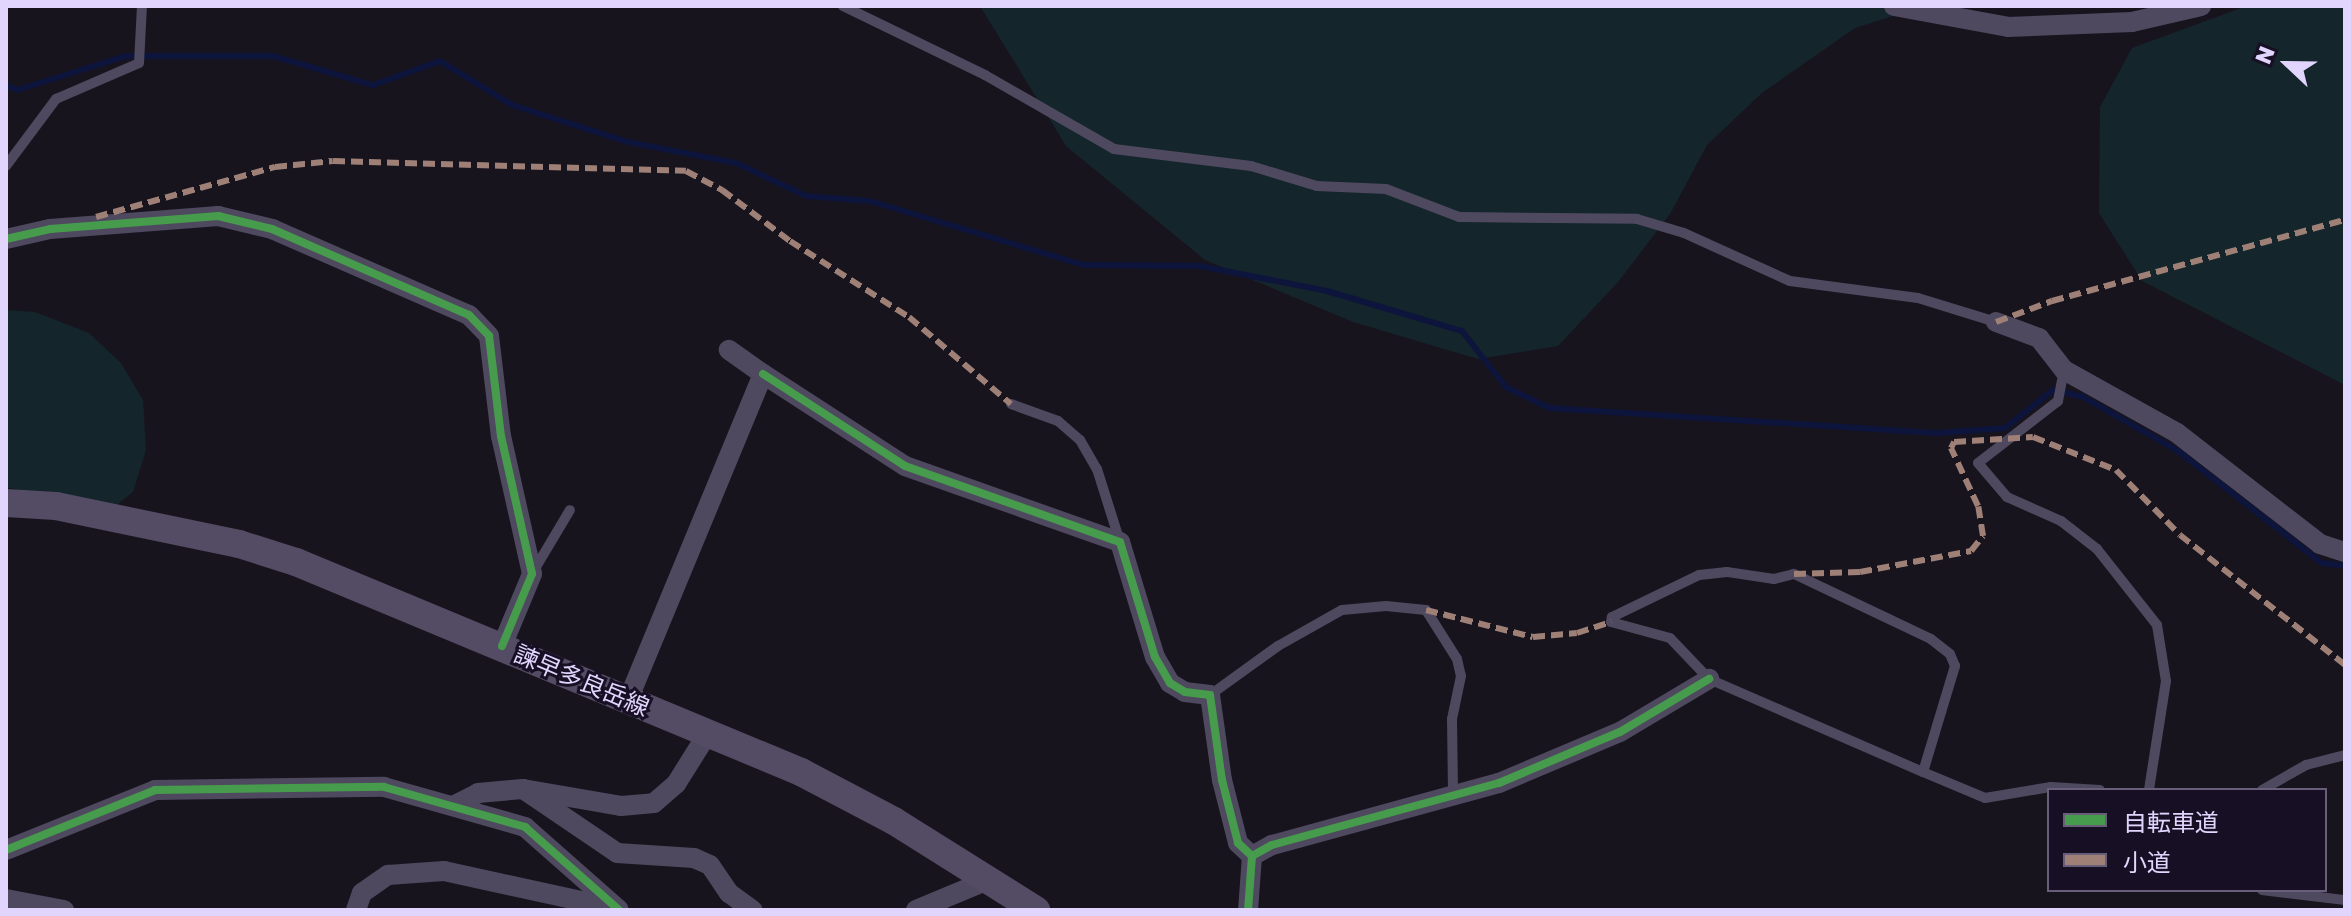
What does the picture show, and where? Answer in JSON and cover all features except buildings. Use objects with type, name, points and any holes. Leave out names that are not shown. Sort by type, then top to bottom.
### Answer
[{"type":"main road","name":"諫早多良岳線","points":[[6,503],[56,506],[239,544],[502,646],[801,772],[1036,910]]},
{"type":"street","points":[[1894,6],[2008,27],[2132,22],[2201,6]]},
{"type":"street","points":[[6,239],[50,229],[218,216],[272,229],[469,315],[489,336],[501,436],[532,574],[502,646]]},
{"type":"street","points":[[1996,322],[2039,338],[2064,374],[2177,433],[2320,544],[2345,552]]},
{"type":"street","points":[[729,350],[905,466],[1120,542],[1155,657],[1170,683],[1185,692],[1210,695],[1238,843],[1252,856]]},
{"type":"street","points":[[628,700],[763,374]]},
{"type":"street","points":[[1252,856],[1272,845],[1499,783],[1620,732],[1709,679]]},
{"type":"street","points":[[453,806],[478,793],[523,789],[621,806],[654,803],[676,784],[708,733]]},
{"type":"street","points":[[6,850],[155,790],[384,787],[525,827],[620,910]]},
{"type":"street","points":[[523,789],[617,853],[694,858],[710,865],[729,893],[752,910]]},
{"type":"street","points":[[1248,910],[1252,856]]},
{"type":"street","points":[[356,910],[362,893],[388,875],[444,871],[620,910]]},
{"type":"street","points":[[916,910],[988,880]]},
{"type":"street","points":[[6,899],[64,910]]},
{"type":"lane","points":[[6,166],[56,99],[139,63],[144,46],[142,6]]},
{"type":"lane","points":[[843,6],[985,75],[1114,149],[1251,166],[1317,186],[1386,189],[1459,217],[1637,219],[1684,233],[1790,281],[1918,298],[1996,322]]},
{"type":"lane","points":[[2064,374],[2058,401],[1978,463],[2007,497],[2061,521],[2097,549],[2157,625],[2166,681],[2149,788]]},
{"type":"lane","points":[[1011,404],[1058,421],[1080,440],[1097,469],[1120,542]]},
{"type":"lane","points":[[532,574],[570,510]]},
{"type":"lane","points":[[1923,772],[1955,666],[1950,654],[1931,639],[1794,574],[1774,579],[1727,572],[1699,575],[1612,617],[1611,622],[1670,638],[1709,679],[1923,772],[1985,798],[2051,787],[2067,788]]},
{"type":"lane","points":[[1210,695],[1278,646],[1342,610],[1386,606],[1426,610],[1457,659],[1461,676],[1452,719],[1453,797]]},
{"type":"lane","points":[[2266,788],[2306,765],[2345,755]]},
{"type":"lane","points":[[2279,892],[2345,900]]},
{"type":"shaded area","points":[[980,6],[1925,6],[1855,28],[1762,93],[1707,145],[1670,214],[1618,282],[1558,346],[1478,359],[1353,322],[1205,260],[1066,146]]},
{"type":"shaded area","points":[[2345,6],[2345,385],[2142,281],[2099,213],[2100,107],[2132,48],[2241,8]]},
{"type":"shaded area","points":[[6,310],[35,312],[89,333],[121,363],[143,400],[146,450],[133,492],[109,511],[6,487]]},
{"type":"waterway","points":[[6,85],[17,90],[126,56],[273,56],[373,85],[440,61],[512,105],[628,142],[736,163],[806,196],[870,201],[1084,265],[1200,266],[1327,291],[1462,331],[1506,387],[1549,408],[1938,433],[2005,428],[2053,390],[2083,397],[2178,451],[2322,563],[2345,566]]},
{"type":"marked path","points":[[96,217],[275,167],[333,161],[686,171],[722,190],[790,241],[909,317],[1011,404]]},
{"type":"marked path","points":[[1996,322],[2052,301],[2345,220]]},
{"type":"marked path","points":[[1794,574],[1860,572],[1971,551],[1983,536],[1978,506],[1951,448],[1954,442],[2033,437],[2116,470],[2180,535],[2345,665]]},
{"type":"marked path","points":[[1426,610],[1533,637],[1577,633],[1611,622]]},
{"type":"cycle path","points":[[6,239],[50,229],[218,216],[272,229],[469,315],[489,336],[501,436],[532,574],[502,646]]},
{"type":"cycle path","points":[[763,374],[905,466],[1120,542],[1155,657],[1170,683],[1185,692],[1210,695],[1222,780],[1238,843],[1252,856],[1248,910]]},
{"type":"cycle path","points":[[1252,856],[1272,845],[1499,783],[1620,732],[1709,679]]},
{"type":"cycle path","points":[[6,850],[155,790],[384,787],[525,827],[619,910]]}]
